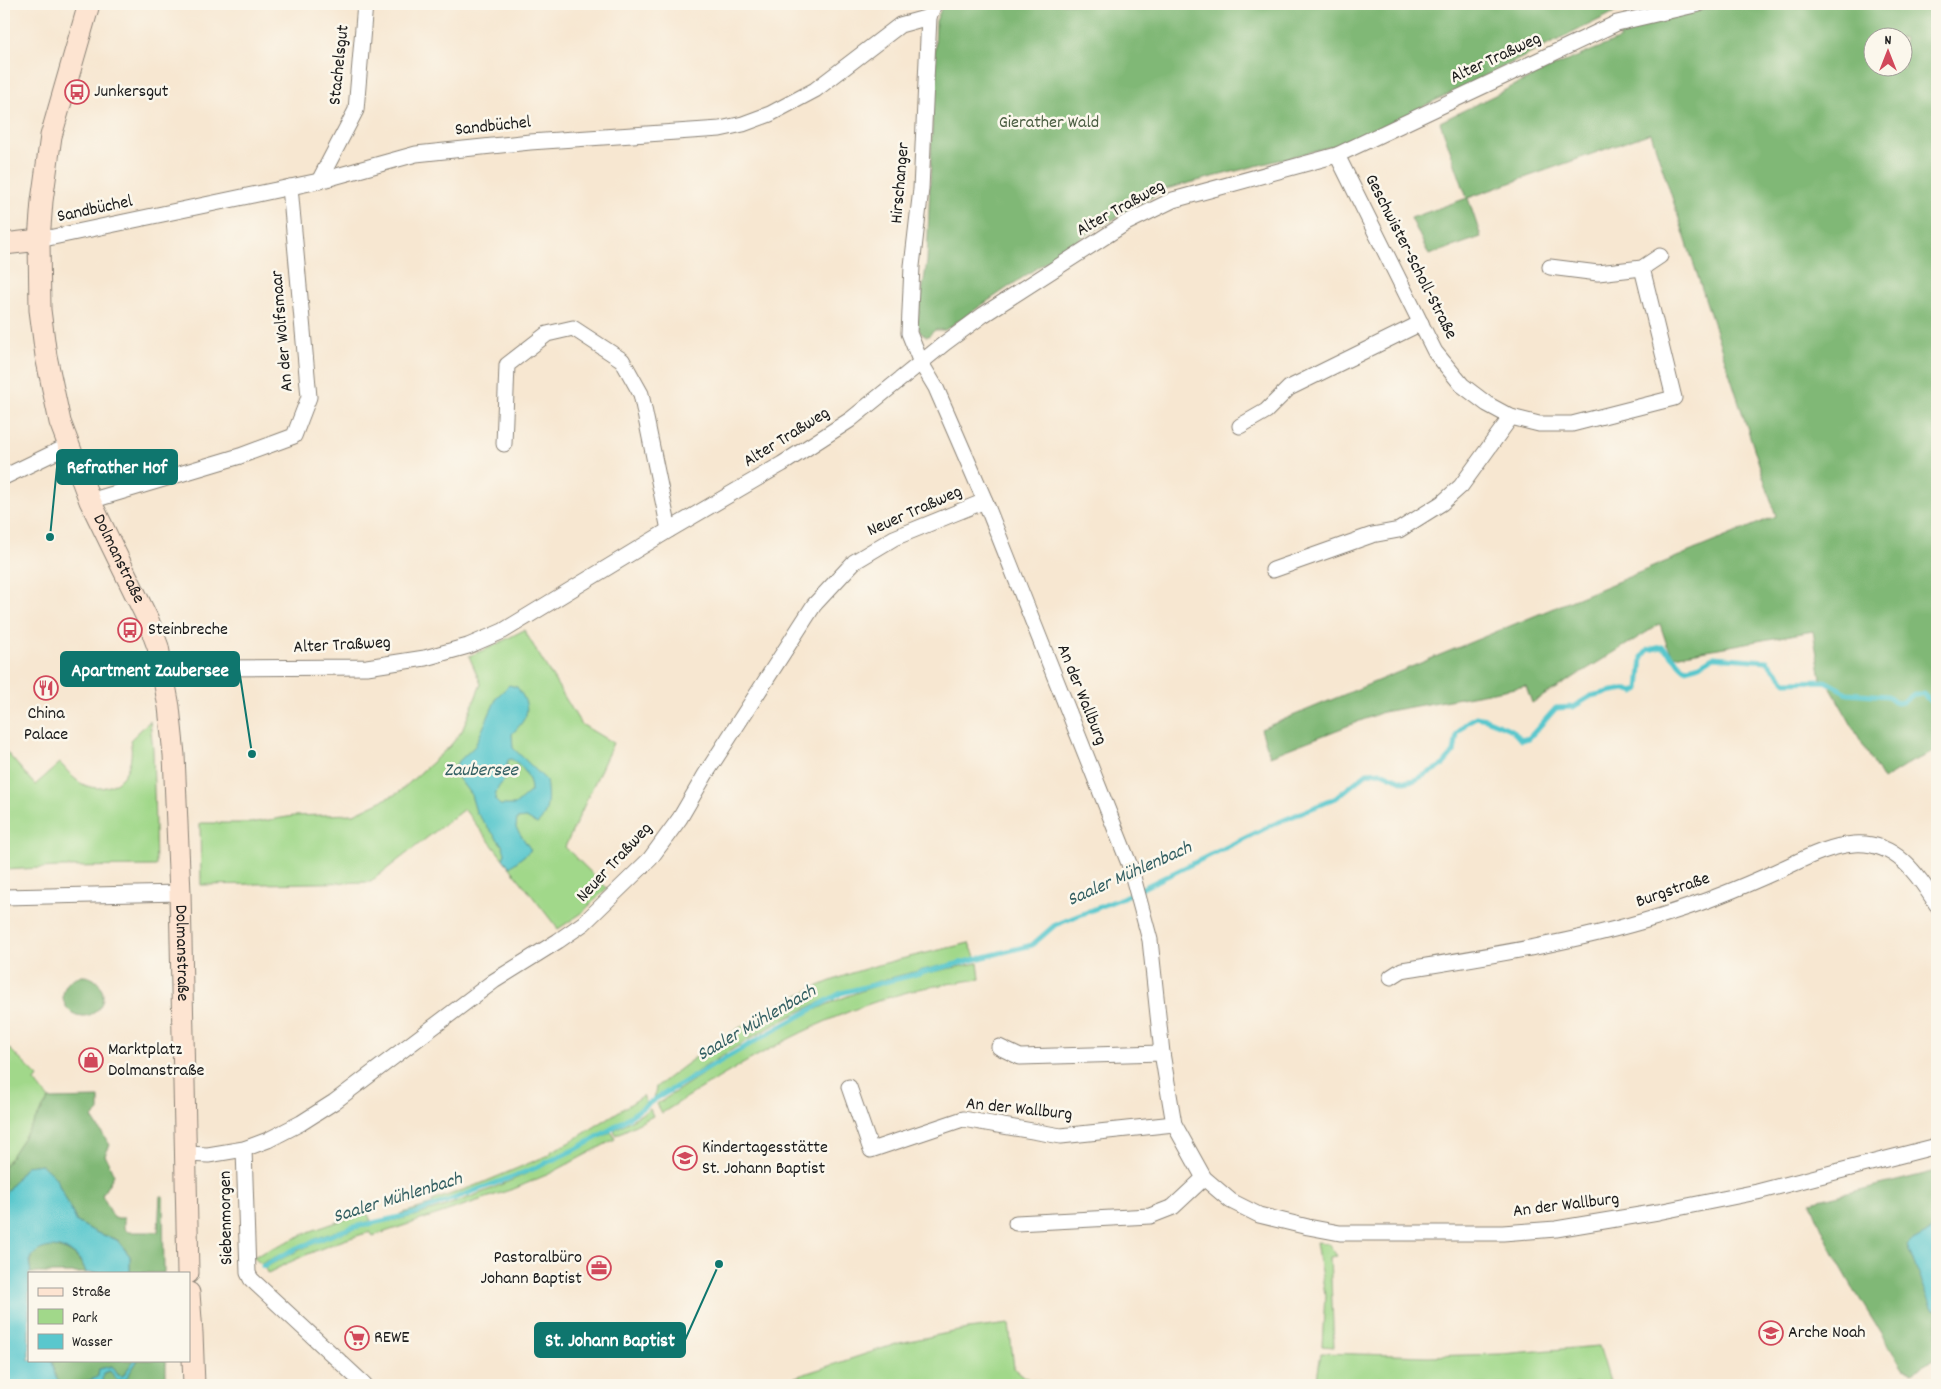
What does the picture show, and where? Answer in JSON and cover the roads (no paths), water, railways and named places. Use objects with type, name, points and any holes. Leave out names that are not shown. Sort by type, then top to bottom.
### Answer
[{"type":"main road","name":"Dolmanstraße","points":[[89,4],[51,136],[42,201],[40,310],[55,403],[68,446],[90,501],[148,620],[158,647],[169,707],[174,755],[180,893],[188,1272]]},
{"type":"main road","points":[[4,244],[40,240]]},
{"type":"main road","points":[[190,1306],[194,1385]]},
{"type":"street","name":"Stachelsgut","points":[[319,182],[356,110],[365,4]]},
{"type":"street","name":"Alter Traßweg","points":[[163,673],[206,668],[367,667],[425,658],[468,646],[503,632],[669,530],[782,464],[850,420],[945,343],[983,315],[1126,223],[1173,200],[1338,155],[1617,23],[1699,4]]},
{"type":"street","name":"Sandbüchel","points":[[40,240],[319,182],[416,154],[530,142],[720,129],[744,124],[770,114],[815,90],[900,25],[931,10]]},
{"type":"street","name":"Hirschanger","points":[[921,363],[909,333],[912,266],[921,190],[931,10]]},
{"type":"street","name":"Geschwister-Scholl-Straße","points":[[1338,155],[1435,352],[1462,385],[1487,404],[1510,417],[1539,424],[1572,424],[1674,398],[1642,268]]},
{"type":"street","name":"An der Wolfsmaar","points":[[90,501],[240,456],[294,436],[309,397],[290,187]]},
{"type":"street","points":[[1550,267],[1598,273],[1642,268],[1660,256]]},
{"type":"street","points":[[1240,426],[1266,411],[1290,388],[1421,323]]},
{"type":"street","points":[[504,444],[507,365],[547,334],[573,328],[622,360],[641,394],[669,530]]},
{"type":"street","name":"An der Wallburg","points":[[921,363],[936,388],[985,501],[1131,872],[1150,940],[1162,1053],[1174,1124],[1204,1178],[1231,1201],[1259,1215],[1340,1233],[1503,1233],[1556,1229],[1692,1206],[1757,1192],[1937,1146]]},
{"type":"street","points":[[1273,570],[1372,535],[1399,530],[1442,503],[1462,486],[1510,417]]},
{"type":"street","points":[[4,477],[68,446]]},
{"type":"street","name":"Neuer Traßweg","points":[[186,1154],[208,1155],[244,1149],[268,1140],[301,1123],[334,1102],[494,981],[558,942],[584,923],[650,859],[674,826],[782,652],[814,604],[827,590],[854,562],[894,538],[985,501]]},
{"type":"street","name":"Burgstraße","points":[[1391,977],[1402,970],[1559,943],[1644,922],[1701,902],[1821,852],[1854,844],[1878,846],[1908,863],[1920,877],[1937,905]]},
{"type":"street","points":[[4,897],[98,893],[180,893]]},
{"type":"street","points":[[998,1047],[1020,1057],[1162,1053]]},
{"type":"street","name":"An der Wallburg","points":[[849,1087],[871,1150],[963,1119],[1061,1136],[1174,1124]]},
{"type":"street","name":"Siebenmorgen","points":[[244,1149],[248,1273],[251,1279],[290,1313],[365,1385]]},
{"type":"street","points":[[1016,1223],[1150,1216],[1173,1207],[1204,1178]]},
{"type":"water","name":"Zaubersee","points":[[509,685],[517,687],[522,695],[527,707],[522,723],[512,734],[513,748],[546,780],[547,791],[546,809],[537,824],[526,818],[517,819],[516,828],[531,850],[510,867],[503,859],[505,853],[502,845],[476,812],[471,795],[456,775],[455,769],[457,763],[475,746],[497,697]],"holes":[[[511,759],[523,768],[528,777],[531,791],[515,805],[500,805],[495,800],[496,792],[505,777],[508,760]]]},
{"type":"water","points":[[41,1164],[55,1177],[77,1222],[95,1232],[117,1240],[130,1256],[130,1272],[86,1272],[82,1264],[70,1251],[55,1247],[40,1250],[29,1261],[31,1272],[28,1272],[28,1362],[52,1362],[55,1375],[60,1383],[68,1385],[4,1385],[4,1195],[26,1166]]},
{"type":"water","points":[[1937,1227],[1937,1310],[1933,1309],[1907,1246],[1913,1240]]},
{"type":"water","points":[[133,1362],[137,1362],[125,1380],[117,1380],[110,1371],[103,1373],[102,1382],[97,1385],[70,1385],[93,1379],[98,1376],[99,1369],[112,1366],[118,1375],[123,1376]]},
{"type":"waterway","name":"Saaler Mühlenbach","points":[[263,1266],[297,1248],[350,1228],[413,1214],[533,1169],[580,1147],[613,1128],[657,1098],[841,993],[1032,945],[1055,925],[1122,898],[1272,825],[1336,798],[1367,773],[1381,772],[1404,782],[1415,780],[1443,765],[1454,752],[1457,734],[1467,722],[1476,717],[1486,719],[1512,730],[1521,740],[1529,738],[1556,708],[1573,707],[1591,696],[1613,691],[1625,689],[1634,692],[1639,689],[1642,657],[1648,650],[1662,647],[1685,669],[1700,665],[1713,657],[1767,661],[1786,682],[1825,681],[1847,693],[1888,696],[1897,703],[1903,702],[1914,694],[1923,694],[1933,704],[1937,714]]},
{"type":"place","name":"Junkersgut","points":[[77,92]]},
{"type":"place","name":"Refrather Hof","points":[[50,537]]},
{"type":"place","name":"Steinbreche","points":[[130,630]]},
{"type":"place","name":"China Palace","points":[[46,688]]},
{"type":"place","name":"Apartment Zaubersee","points":[[252,754]]},
{"type":"place","name":"Marktplatz Dolmanstraße","points":[[91,1060]]},
{"type":"place","name":"Kindertagesstätte St. Johann Baptist","points":[[685,1158]]},
{"type":"place","name":"St. Johann Baptist","points":[[719,1264]]},
{"type":"place","name":"Pastoralbüro Johann Baptist","points":[[599,1268]]},
{"type":"place","name":"Arche Noah","points":[[1771,1333]]},
{"type":"place","name":"REWE","points":[[357,1338]]},
{"type":"park label","name":"Gierather Wald","points":[[1049,123]]}]
